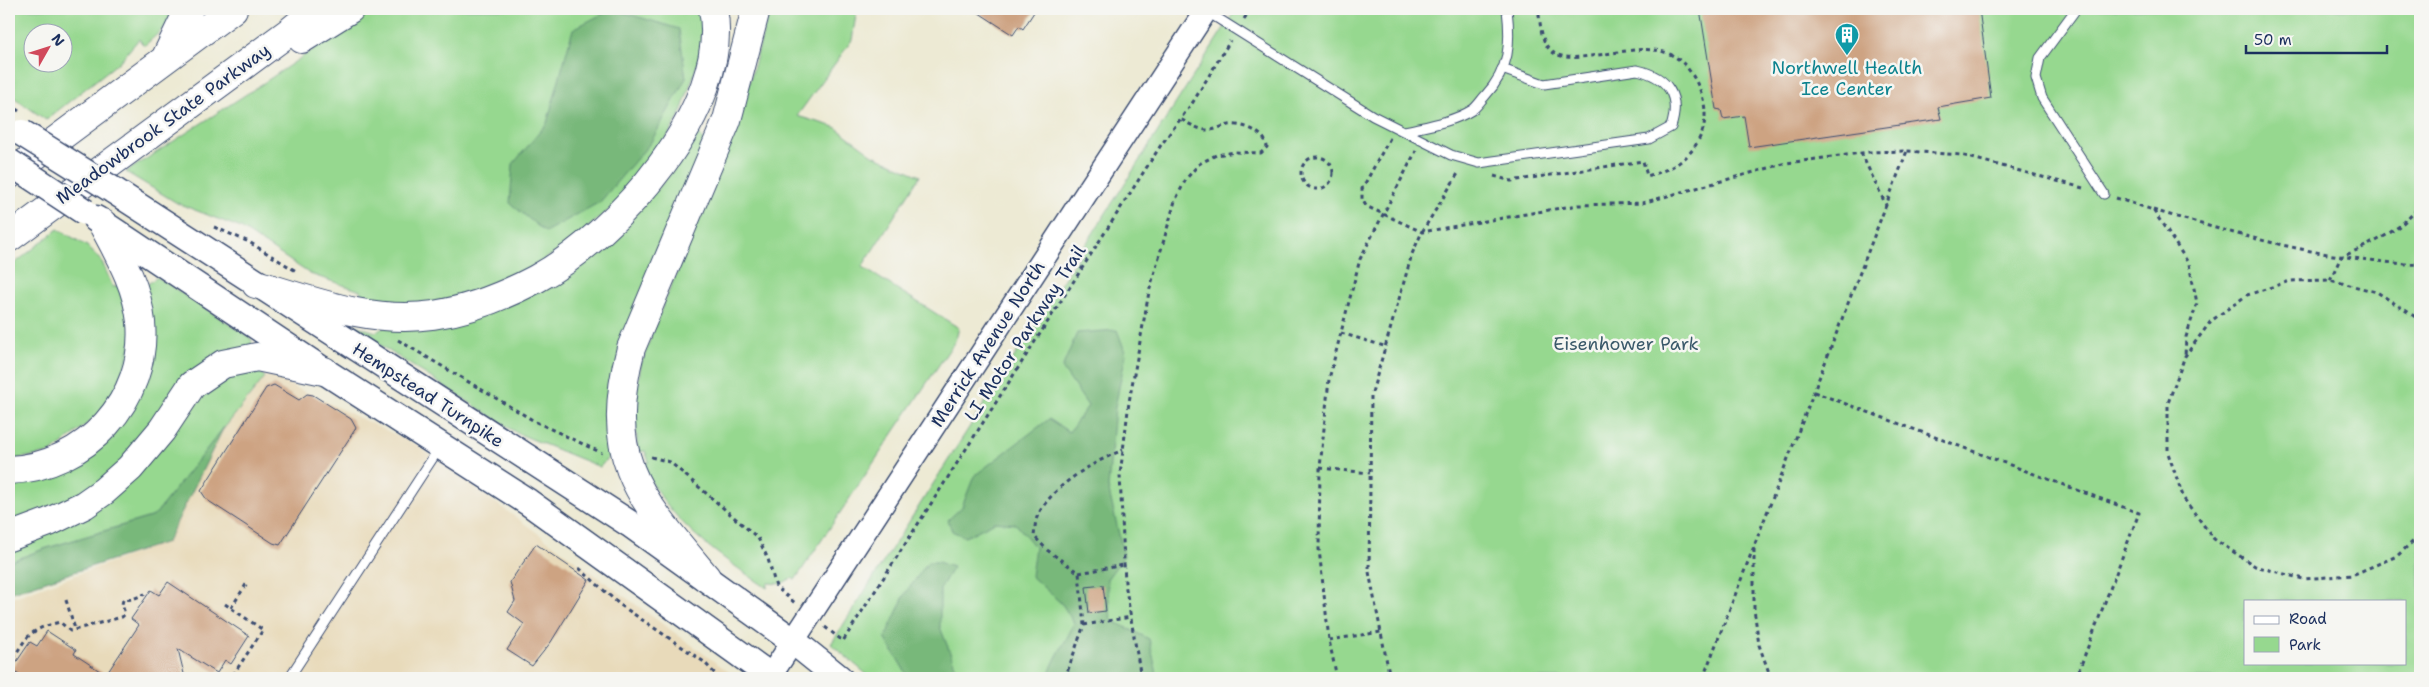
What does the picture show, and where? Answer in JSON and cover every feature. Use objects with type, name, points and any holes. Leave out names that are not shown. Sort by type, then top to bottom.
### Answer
[{"type":"highway","points":[[165,60],[189,9]]},
{"type":"highway","points":[[9,175],[233,9]]},
{"type":"highway","name":"Meadowbrook State Parkway","points":[[9,238],[289,32],[317,9]]},
{"type":"highway","points":[[130,149],[350,9]]},
{"type":"highway","points":[[256,284],[350,311],[386,317],[432,315],[480,304],[536,279],[576,252],[633,202],[666,160],[695,110],[712,61],[715,20],[713,9]]},
{"type":"highway","points":[[706,578],[656,518],[632,475],[621,436],[620,405],[624,373],[631,348],[727,120],[756,9]]},
{"type":"highway","points":[[9,470],[22,469],[55,461],[74,452],[102,431],[117,411],[134,377],[140,350],[141,323],[132,281],[94,218]]},
{"type":"highway","points":[[9,537],[50,522],[84,505],[104,491],[130,468],[162,430],[192,385],[208,372],[223,364],[257,357],[324,371]]},
{"type":"main road","name":"Merrick Avenue North","points":[[770,678],[1207,10]]},
{"type":"main road","name":"Hempstead Turnpike","points":[[16,129],[630,524],[793,641],[839,678]]},
{"type":"main road","name":"Hempstead Turnpike","points":[[9,162],[324,371],[528,502],[770,678]]},
{"type":"lane","points":[[1405,131],[1438,123],[1472,110],[1493,86],[1507,60],[1510,32],[1507,9]]},
{"type":"lane","points":[[2076,9],[2040,58],[2036,78],[2042,98],[2104,194]]},
{"type":"lane","points":[[1207,10],[1373,116],[1451,155],[1479,163],[1649,139],[1672,127],[1676,114],[1675,99],[1672,93],[1660,79],[1650,72],[1637,70],[1544,84],[1502,69]]},
{"type":"lane","points":[[289,678],[442,445]]},
{"type":"path","points":[[1243,20],[1250,9]]},
{"type":"path","points":[[1493,176],[1510,181],[1644,161],[1647,176],[1665,171],[1682,161],[1692,153],[1703,133],[1706,117],[1703,97],[1694,75],[1675,54],[1651,49],[1572,58],[1556,55],[1544,42],[1538,9]]},
{"type":"path","name":"LI Motor Parkway Trail","points":[[843,641],[1161,145],[1231,40]]},
{"type":"path","points":[[1141,678],[1124,565],[1120,475],[1129,402],[1149,292],[1179,193],[1186,179],[1199,164],[1216,155],[1235,152],[1261,153],[1267,146],[1263,137],[1248,128],[1228,125],[1215,131],[1203,130],[1180,119]]},
{"type":"path","points":[[1391,137],[1362,189],[1362,198],[1366,206],[1422,232],[1578,205],[1642,203],[1787,163],[1861,153],[1907,151],[1961,155],[2104,194],[2255,239],[2341,257],[2420,264]]},
{"type":"path","points":[[1337,678],[1329,640],[1319,549],[1320,468],[1329,378],[1360,259],[1418,148]]},
{"type":"path","points":[[1704,678],[1907,151]]},
{"type":"path","points":[[1861,153],[1886,206]]},
{"type":"path","points":[[1315,158],[1324,160],[1332,172],[1330,182],[1317,189],[1307,186],[1301,177],[1306,162],[1315,158]]},
{"type":"path","points":[[1390,678],[1369,572],[1372,396],[1384,346],[1412,254],[1422,232],[1459,171],[1466,174]]},
{"type":"path","points":[[2330,280],[2341,257],[2385,237],[2409,220],[2420,205]]},
{"type":"path","points":[[2153,210],[2189,264],[2197,303],[2186,337],[2184,356],[2168,403],[2168,452],[2184,499],[2214,539],[2255,566],[2303,579],[2352,575],[2397,556],[2420,536]]},
{"type":"path","points":[[209,225],[249,242],[299,273]]},
{"type":"path","points":[[2184,356],[2211,321],[2248,295],[2290,281],[2330,280],[2377,292],[2414,316],[2420,323]]},
{"type":"path","points":[[1341,333],[1384,346]]},
{"type":"path","points":[[392,336],[536,422],[582,442],[609,457]]},
{"type":"path","points":[[1814,392],[2139,513],[2076,678]]},
{"type":"path","points":[[1123,450],[1079,474],[1050,497],[1038,514],[1034,536],[1048,550],[1079,573],[1124,565]]},
{"type":"path","points":[[648,456],[659,457],[670,462],[758,538],[768,559],[776,587]]},
{"type":"path","points":[[1320,468],[1370,473]]},
{"type":"path","points":[[1754,546],[1754,609],[1759,645],[1771,678]]},
{"type":"path","points":[[578,567],[619,604],[704,662],[719,678]]},
{"type":"path","points":[[1065,678],[1084,625],[1079,573]]},
{"type":"path","points":[[231,608],[247,583]]},
{"type":"path","points":[[9,665],[26,638],[39,627],[60,622],[70,631],[122,617],[125,614],[122,604],[123,600],[133,599],[145,594]]},
{"type":"path","points":[[66,600],[75,629]]},
{"type":"path","points":[[225,604],[263,630],[231,678]]},
{"type":"path","points":[[1084,625],[1131,617]]},
{"type":"path","points":[[1329,640],[1381,632]]},
{"type":"shaded area","points":[[271,376],[415,444],[737,678],[9,678],[9,599],[167,542],[224,427],[265,377]]},
{"type":"green space","points":[[9,9],[179,9],[170,23],[144,46],[139,39],[119,62],[46,120],[9,94]]},
{"type":"green space","points":[[373,9],[702,9],[705,42],[680,115],[654,160],[615,205],[566,246],[518,276],[470,295],[419,306],[360,302],[361,291],[310,274],[241,228],[177,203],[126,172]]},
{"type":"green space","points":[[612,9],[679,29],[686,78],[651,142],[600,202],[545,232],[510,203],[513,164],[547,123],[573,29]]},
{"type":"green space","points":[[770,9],[857,9],[852,40],[797,116],[835,127],[873,155],[920,176],[862,267],[959,328],[955,341],[795,580],[792,578],[781,584],[768,583],[767,588],[729,562],[695,535],[666,503],[653,485],[642,464],[649,462],[645,451],[638,452],[634,405],[641,365],[657,320],[736,130]]},
{"type":"green space","name":"Eisenhower Park","points":[[1236,9],[2420,9],[2420,678],[871,678],[831,644]]},
{"type":"green space","points":[[699,133],[706,146],[612,453],[600,467],[517,433],[344,322],[376,332],[388,325],[547,286],[617,235],[679,164]]},
{"type":"green space","points":[[58,229],[87,246],[102,262],[113,287],[124,284],[134,319],[130,365],[113,403],[51,453],[9,460],[9,268]]},
{"type":"green space","points":[[157,277],[251,338],[252,344],[97,486],[9,525],[9,479],[108,435],[144,287]]},
{"type":"green space","points":[[1117,330],[1126,354],[1115,407],[1108,487],[1124,556],[1107,579],[1111,620],[1149,639],[1158,678],[1048,678],[1074,623],[1062,604],[1031,576],[1035,547],[1016,524],[995,522],[965,537],[952,531],[948,520],[962,507],[974,476],[1049,419],[1069,432],[1088,406],[1062,368],[1077,333]]},
{"type":"green space","points":[[255,367],[265,377],[154,516],[44,549],[9,562],[9,544],[62,527],[202,388],[232,370]]},
{"type":"green space","points":[[224,427],[167,542],[9,593],[9,562],[44,549],[154,516]]},
{"type":"green space","points":[[928,562],[938,562],[953,567],[940,589],[940,627],[960,678],[909,678],[885,638],[905,594]]},
{"type":"building","points":[[973,9],[1036,9],[1023,29],[1019,26],[1013,35]]},
{"type":"building","name":"Northwell Health Ice Center","points":[[1700,9],[1979,9],[1991,98],[1938,107],[1941,119],[1749,147],[1744,116],[1723,119],[1721,110],[1716,109]]},
{"type":"building","points":[[274,385],[299,400],[307,394],[313,395],[351,419],[356,428],[280,545],[273,543],[207,500],[201,491],[266,388]]},
{"type":"building","points":[[536,544],[589,580],[551,642],[532,666],[507,650],[524,624],[508,612],[515,601],[510,582]]},
{"type":"building","points":[[168,582],[249,636],[231,664],[225,660],[217,673],[178,649],[185,678],[24,678],[11,670],[30,642],[37,646],[47,631],[76,650],[74,654],[106,675],[139,625],[131,619],[151,590],[159,595]]},
{"type":"building","points":[[1103,585],[1106,611],[1089,613],[1086,587]]},
{"type":"place","name":"Northwell Health Ice Center","points":[[1847,56]]}]
